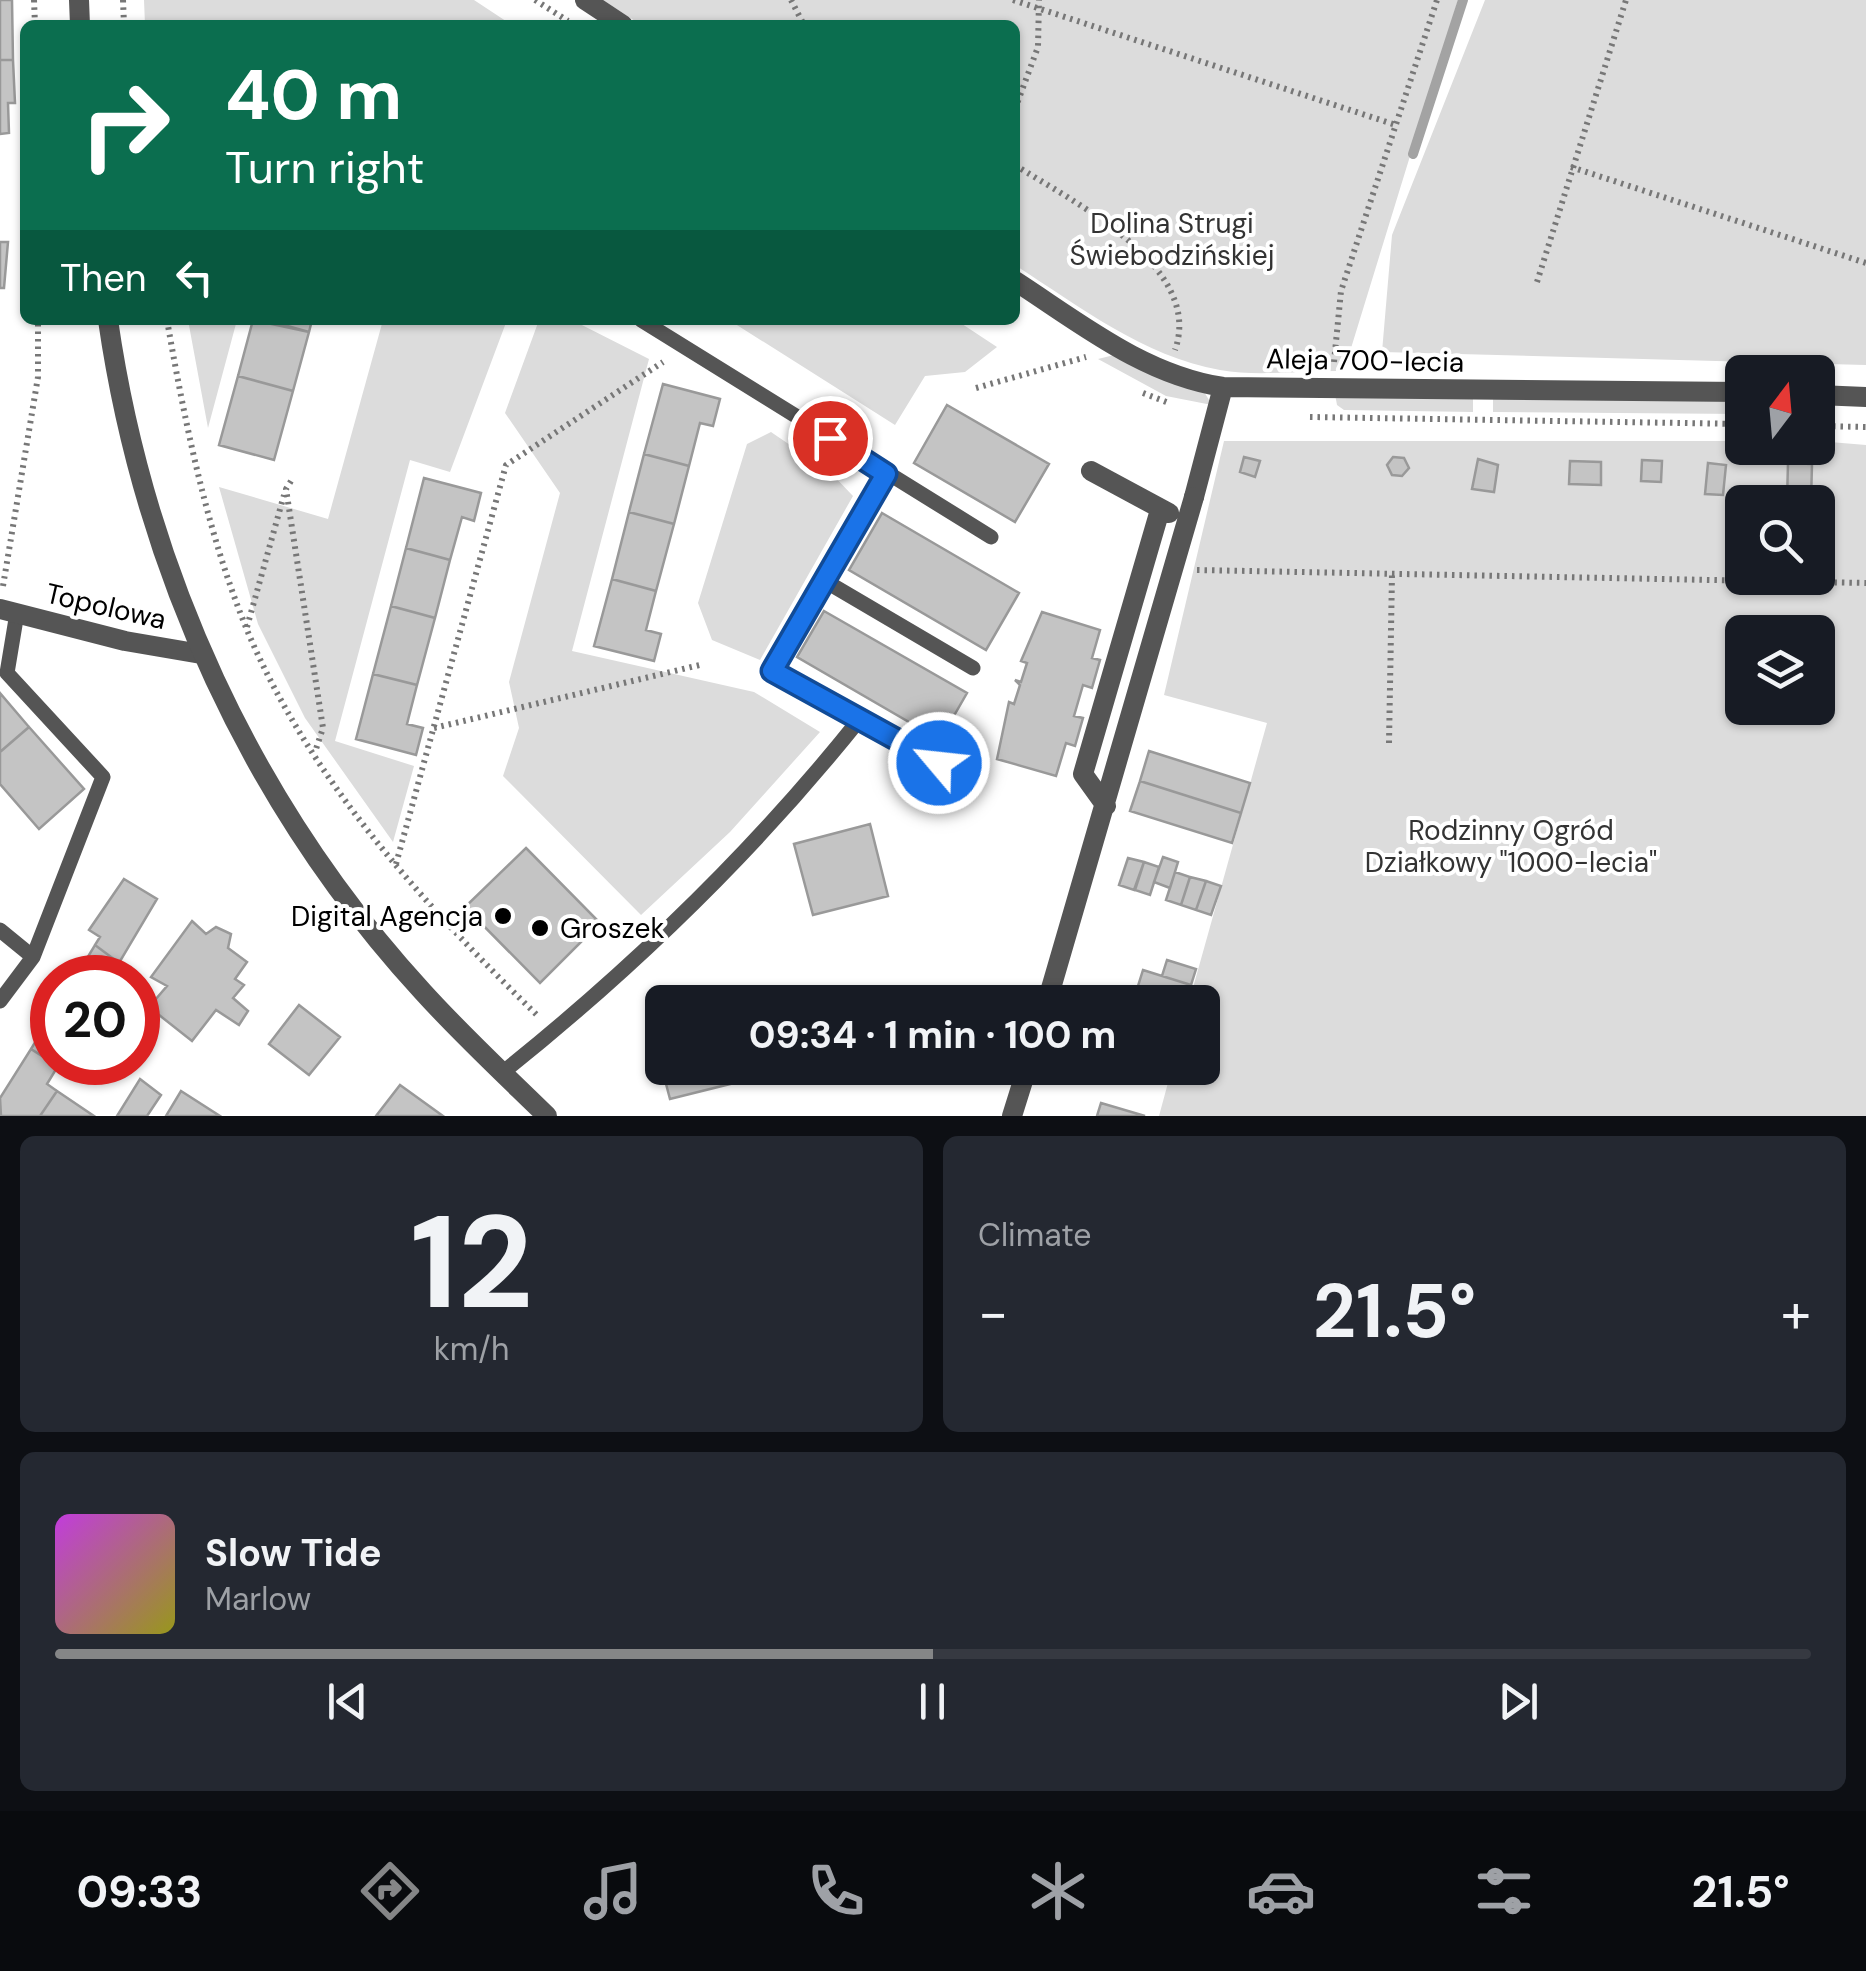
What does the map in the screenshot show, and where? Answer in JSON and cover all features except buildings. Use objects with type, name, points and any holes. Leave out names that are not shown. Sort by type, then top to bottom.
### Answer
[{"type":"street","points":[[585,0],[615,20]]},
{"type":"street","name":"Aleja 700-lecia","points":[[1020,283],[1116,346],[1166,373],[1223,386],[1725,392]]},
{"type":"street","points":[[109,325],[137,469],[170,576],[201,654],[265,776],[364,921],[422,992],[546,1116]]},
{"type":"street","points":[[1051,985],[1176,567],[1223,386]]},
{"type":"street","points":[[1835,396],[1866,397]]},
{"type":"street","points":[[1092,471],[1160,510],[1188,518]]},
{"type":"street","points":[[1106,806],[1083,774],[1160,510]]},
{"type":"street","name":"Topolowa","points":[[8,611],[125,641],[201,654]]},
{"type":"street","points":[[1012,1116],[1022,1085]]},
{"type":"lane","points":[[649,325],[990,536]]},
{"type":"lane","points":[[886,474],[772,671],[939,763]]},
{"type":"lane","points":[[825,581],[973,668]]},
{"type":"lane","points":[[8,611],[7,673],[103,777],[34,955]]},
{"type":"lane","points":[[502,1073],[554,1032],[752,843],[860,720]]},
{"type":"lane","points":[[0,930],[31,955]]},
{"type":"lane","points":[[0,1001],[30,961]]},
{"type":"path","points":[[536,0],[566,20]]},
{"type":"path","points":[[1014,0],[1039,4],[1396,125]]},
{"type":"path","points":[[1328,418],[1341,291],[1437,0]]},
{"type":"path","points":[[1537,282],[1626,0]]},
{"type":"path","points":[[1020,96],[1038,47],[1039,4]]},
{"type":"path","points":[[1571,167],[1866,263]]},
{"type":"path","points":[[1020,168],[1127,239],[1160,271],[1175,299],[1180,320],[1178,341],[1166,373]]},
{"type":"path","points":[[0,595],[38,377],[38,325]]},
{"type":"path","points":[[168,325],[182,404],[247,629],[294,724],[396,866],[464,944],[554,1032]]},
{"type":"path","points":[[976,388],[1116,346]]},
{"type":"path","points":[[396,866],[506,465],[685,347]]},
{"type":"path","points":[[1835,426],[1866,427]]},
{"type":"path","points":[[247,629],[288,485],[323,728],[315,754]]},
{"type":"path","points":[[1176,567],[1866,583]]},
{"type":"path","points":[[1389,743],[1392,574]]},
{"type":"path","points":[[432,728],[704,664]]},
{"type":"green space","points":[[144,0],[474,0],[504,20],[145,20]]},
{"type":"green space","name":"Dolina Strugi Świebodzińskiej","points":[[603,0],[1458,0],[1344,371],[1266,373],[1220,370],[1164,353],[1113,328],[1020,268],[1020,20],[633,20]]},
{"type":"green space","points":[[1485,0],[1866,0],[1866,365],[1835,364],[1835,355],[1725,355],[1725,361],[1382,352],[1392,235]]},
{"type":"green space","points":[[189,325],[236,325],[208,428]]},
{"type":"green space","points":[[382,325],[505,325],[450,472],[410,460],[335,741],[414,766],[393,842],[305,718],[258,624],[219,487],[328,519]]},
{"type":"green space","points":[[537,325],[582,325],[649,359],[572,651],[754,692],[820,732],[730,832],[641,915],[503,776],[519,728],[509,682],[560,493],[505,413]]},
{"type":"green space","points":[[737,325],[964,325],[997,347],[965,372],[925,376],[895,425]]},
{"type":"green space","points":[[1118,354],[1203,390],[1212,405],[1166,396],[1098,359]]},
{"type":"green space","points":[[1335,394],[1473,396],[1473,412],[1344,410],[1337,405]]},
{"type":"green space","points":[[1493,397],[1725,400],[1725,414],[1493,412]]},
{"type":"green space","points":[[771,432],[831,473],[853,496],[760,660],[712,640],[698,603],[747,444]]},
{"type":"green space","name":"Rodzinny Ogród Działkowy \"1000-lecia\"","points":[[1224,441],[1725,441],[1725,465],[1835,465],[1835,442],[1866,445],[1866,1116],[1159,1116],[1167,1085],[1220,1085],[1220,985],[1194,985],[1267,723],[1164,695]]},
{"type":"waterway","points":[[1413,154],[1463,0]]},
{"type":"place","name":"Digital Agencja","points":[[503,916]]},
{"type":"place","name":"Groszek","points":[[540,928]]},
{"type":"route","points":[[830,438],[886,474],[772,671],[939,763]]}]
